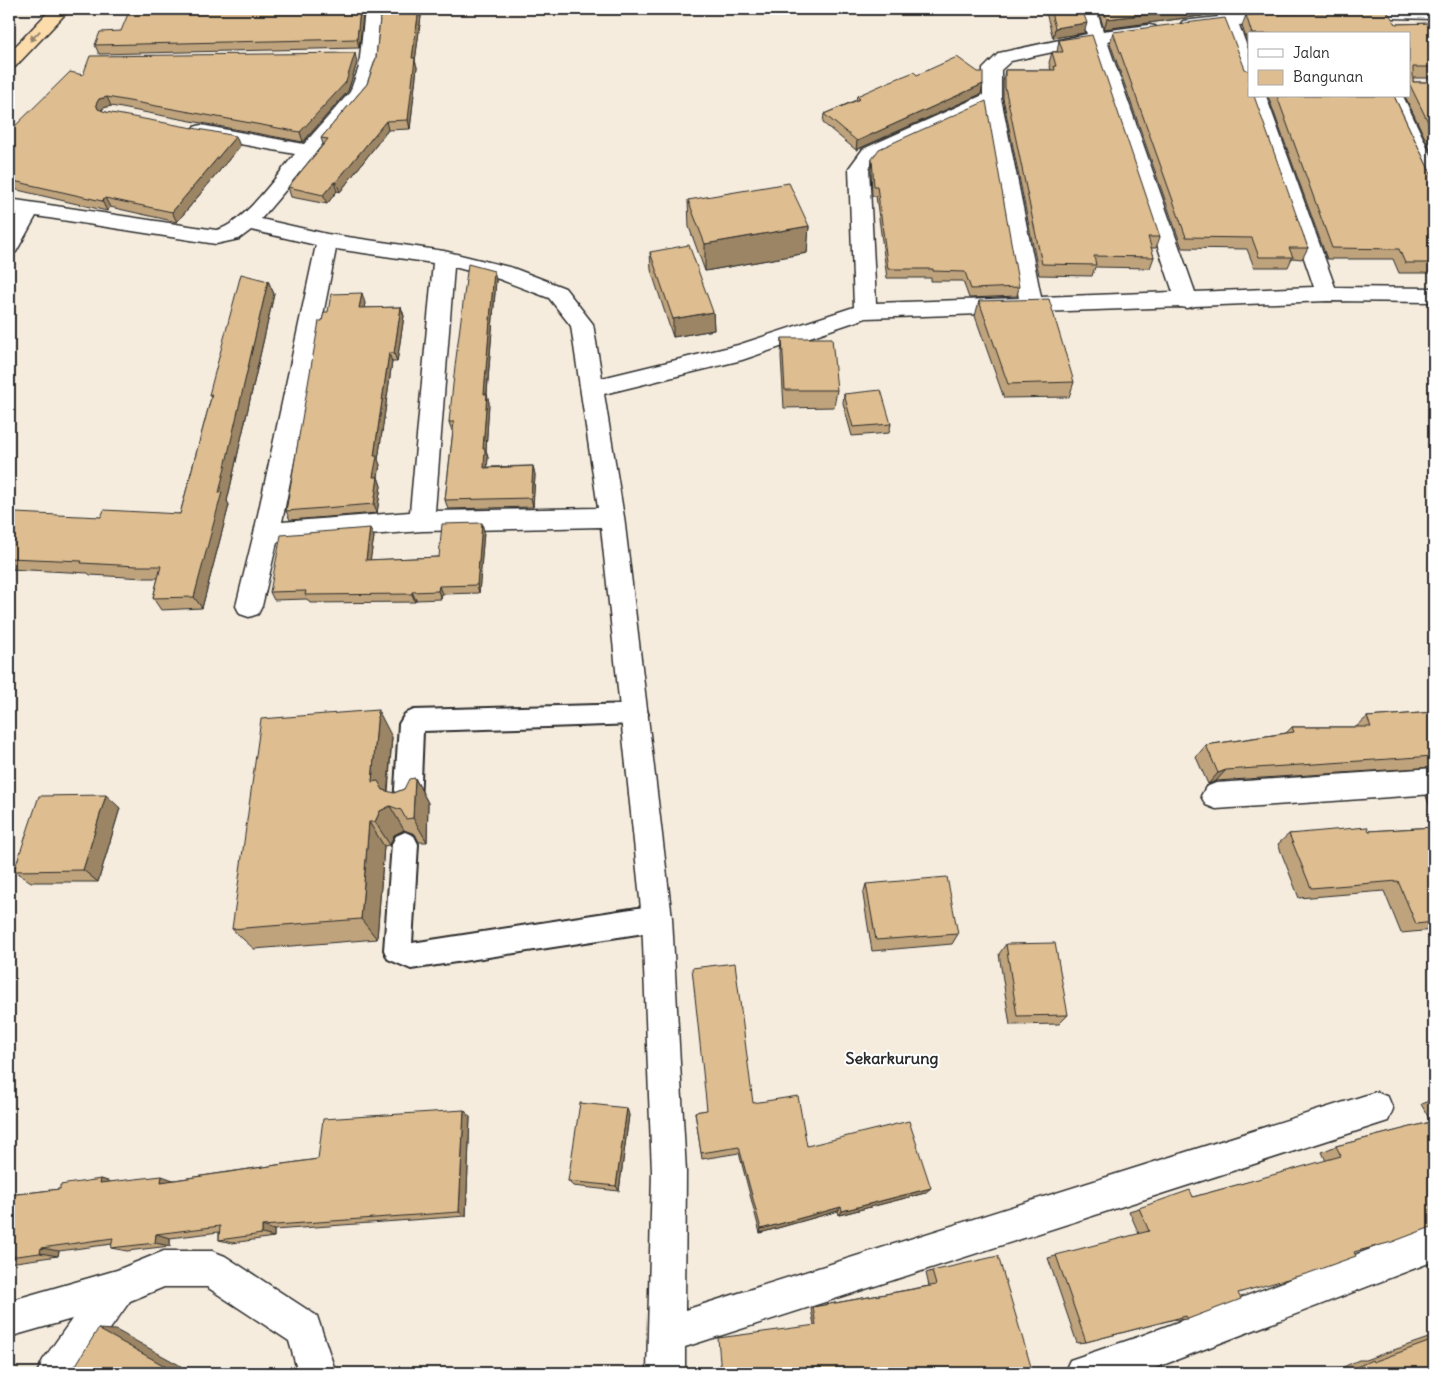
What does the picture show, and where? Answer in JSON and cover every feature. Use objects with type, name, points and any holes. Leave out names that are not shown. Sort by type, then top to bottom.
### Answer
[{"type":"highway","points":[[9,63],[61,9]]},
{"type":"street","points":[[9,205],[216,237],[232,234],[247,222],[359,93],[368,67],[374,9]]},
{"type":"street","points":[[1087,9],[1187,301]]},
{"type":"street","points":[[1226,14],[1248,72]]},
{"type":"street","points":[[1031,304],[992,98],[992,69],[1005,57],[1096,37],[1167,28],[1226,14],[1296,16]]},
{"type":"street","points":[[1349,17],[1434,14]]},
{"type":"street","points":[[349,55],[369,55]]},
{"type":"street","points":[[865,311],[859,168],[862,160],[870,153],[992,98]]},
{"type":"street","points":[[1258,98],[1327,294]]},
{"type":"street","points":[[1395,98],[1433,173]]},
{"type":"street","points":[[180,127],[308,152]]},
{"type":"street","points":[[9,247],[29,208]]},
{"type":"street","points":[[247,222],[326,241],[444,258],[505,274],[557,293],[582,324],[594,388],[612,517],[636,714],[657,918],[669,1172],[666,1373]]},
{"type":"street","points":[[249,606],[267,533],[326,241]]},
{"type":"street","points":[[422,520],[444,258]]},
{"type":"street","points":[[594,388],[742,352],[865,311],[1031,304],[1187,301],[1327,294],[1434,295]]},
{"type":"street","points":[[267,533],[422,520],[612,517]]},
{"type":"street","points":[[1216,796],[1434,781]]},
{"type":"street","points":[[667,1334],[1376,1109]]},
{"type":"street","points":[[1083,1373],[1138,1356],[1434,1243]]},
{"type":"street","points":[[9,1319],[117,1288],[164,1269],[212,1269],[304,1329],[317,1373]]},
{"type":"street","points":[[56,1373],[117,1288]]},
{"type":"lane","points":[[406,805],[411,724],[414,721],[636,714]]},
{"type":"lane","points":[[405,844],[398,950],[403,954],[411,956],[657,918]]},
{"type":"building","points":[[130,9],[360,9],[357,39],[95,45],[100,32],[121,31]]},
{"type":"building","points":[[381,9],[419,9],[412,58],[415,58],[408,120],[386,121],[323,195],[288,187],[328,139],[321,138],[367,84],[376,58]]},
{"type":"building","points":[[1050,9],[1082,9],[1087,23],[1055,28]]},
{"type":"building","points":[[1103,9],[1190,9],[1107,19]]},
{"type":"building","points":[[1386,10],[1396,24],[1434,23],[1434,67],[1413,67],[1413,82],[1434,82],[1434,134],[1410,85],[1410,32],[1251,32],[1246,15]]},
{"type":"building","points":[[1225,18],[1245,69],[1248,70],[1248,98],[1255,98],[1308,248],[1289,248],[1293,257],[1259,257],[1252,238],[1186,237],[1113,32]]},
{"type":"building","points":[[1092,35],[1160,237],[1148,237],[1154,257],[1094,256],[1096,265],[1042,264],[1005,87],[1005,70],[1055,70],[1054,66],[1056,66],[1052,52],[1063,52],[1059,40]]},
{"type":"building","points":[[355,53],[346,82],[300,132],[107,97],[99,99],[96,104],[98,109],[106,112],[236,136],[172,212],[105,198],[102,201],[9,180],[9,132],[70,72],[83,75],[90,56]]},
{"type":"building","points":[[957,57],[978,72],[983,72],[983,84],[857,141],[824,114],[860,99],[857,96],[891,81],[914,72],[917,75]]},
{"type":"building","points":[[1278,98],[1395,98],[1432,176],[1434,176],[1434,263],[1405,263],[1399,249],[1332,248]]},
{"type":"building","points":[[986,101],[1019,287],[971,289],[965,272],[933,271],[933,269],[888,269],[877,186],[874,186],[872,159],[879,149]]},
{"type":"building","points":[[789,183],[809,226],[705,244],[688,200]]},
{"type":"building","points":[[689,245],[713,312],[673,319],[650,252]]},
{"type":"building","points":[[468,264],[494,271],[484,394],[487,394],[483,449],[485,449],[484,468],[533,466],[531,498],[445,500],[454,422],[449,422]]},
{"type":"building","points":[[241,274],[268,281],[219,493],[222,492],[194,597],[153,598],[161,566],[9,558],[9,525],[15,513],[101,517],[104,510],[180,514]]},
{"type":"building","points":[[362,293],[359,308],[401,307],[394,353],[389,353],[374,456],[377,456],[373,477],[378,477],[374,504],[286,511],[319,321],[322,321],[324,312],[328,312],[331,294]]},
{"type":"building","points":[[1049,299],[1074,382],[1008,384],[979,301]]},
{"type":"building","points":[[782,338],[832,338],[837,390],[785,390]]},
{"type":"building","points":[[881,390],[891,424],[853,427],[844,394]]},
{"type":"building","points":[[482,523],[477,585],[439,586],[438,591],[412,592],[412,594],[305,595],[306,591],[270,592],[281,535],[370,528],[366,560],[439,557],[442,524]]},
{"type":"building","points":[[378,710],[372,782],[378,781],[383,790],[394,793],[404,789],[409,779],[415,778],[413,818],[406,819],[401,810],[390,806],[380,811],[375,822],[369,822],[361,919],[232,929],[261,719]]},
{"type":"building","points":[[1434,712],[1434,756],[1226,770],[1218,773],[1206,745],[1294,732],[1292,727],[1371,727],[1367,717]]},
{"type":"building","points":[[106,795],[83,870],[14,871],[39,796]]},
{"type":"building","points":[[1367,827],[1369,831],[1434,827],[1434,922],[1416,924],[1398,881],[1311,888],[1289,834]]},
{"type":"building","points":[[947,877],[958,934],[876,940],[866,884]]},
{"type":"building","points":[[1055,943],[1068,1015],[1017,1016],[1006,944]]},
{"type":"building","points":[[735,963],[753,1103],[798,1096],[807,1146],[909,1121],[931,1188],[842,1211],[841,1207],[761,1229],[739,1147],[701,1153],[695,1112],[707,1110],[692,968]]},
{"type":"building","points":[[580,1103],[627,1108],[616,1186],[568,1181]]},
{"type":"building","points":[[464,1110],[459,1212],[262,1226],[262,1234],[219,1240],[220,1226],[156,1234],[155,1243],[111,1248],[113,1238],[41,1248],[40,1253],[9,1257],[9,1195],[60,1189],[60,1185],[101,1179],[100,1183],[162,1176],[161,1182],[318,1159],[323,1119]]},
{"type":"building","points":[[1434,1121],[1434,1226],[1392,1242],[1354,1252],[1356,1256],[1309,1273],[1238,1293],[1241,1299],[1188,1319],[1186,1316],[1086,1342],[1056,1255],[1149,1231],[1139,1208],[1190,1190],[1193,1197],[1341,1156],[1336,1146]]},
{"type":"building","points":[[998,1256],[1032,1370],[1016,1373],[721,1373],[718,1338],[816,1325],[813,1307],[936,1285],[932,1271]]},
{"type":"building","points":[[98,1329],[165,1366],[161,1373],[71,1373]]},
{"type":"building","points":[[1434,1340],[1434,1373],[1344,1373],[1372,1360],[1373,1362]]},
{"type":"district","name":"Sekarkurung","points":[[892,1058]]}]
